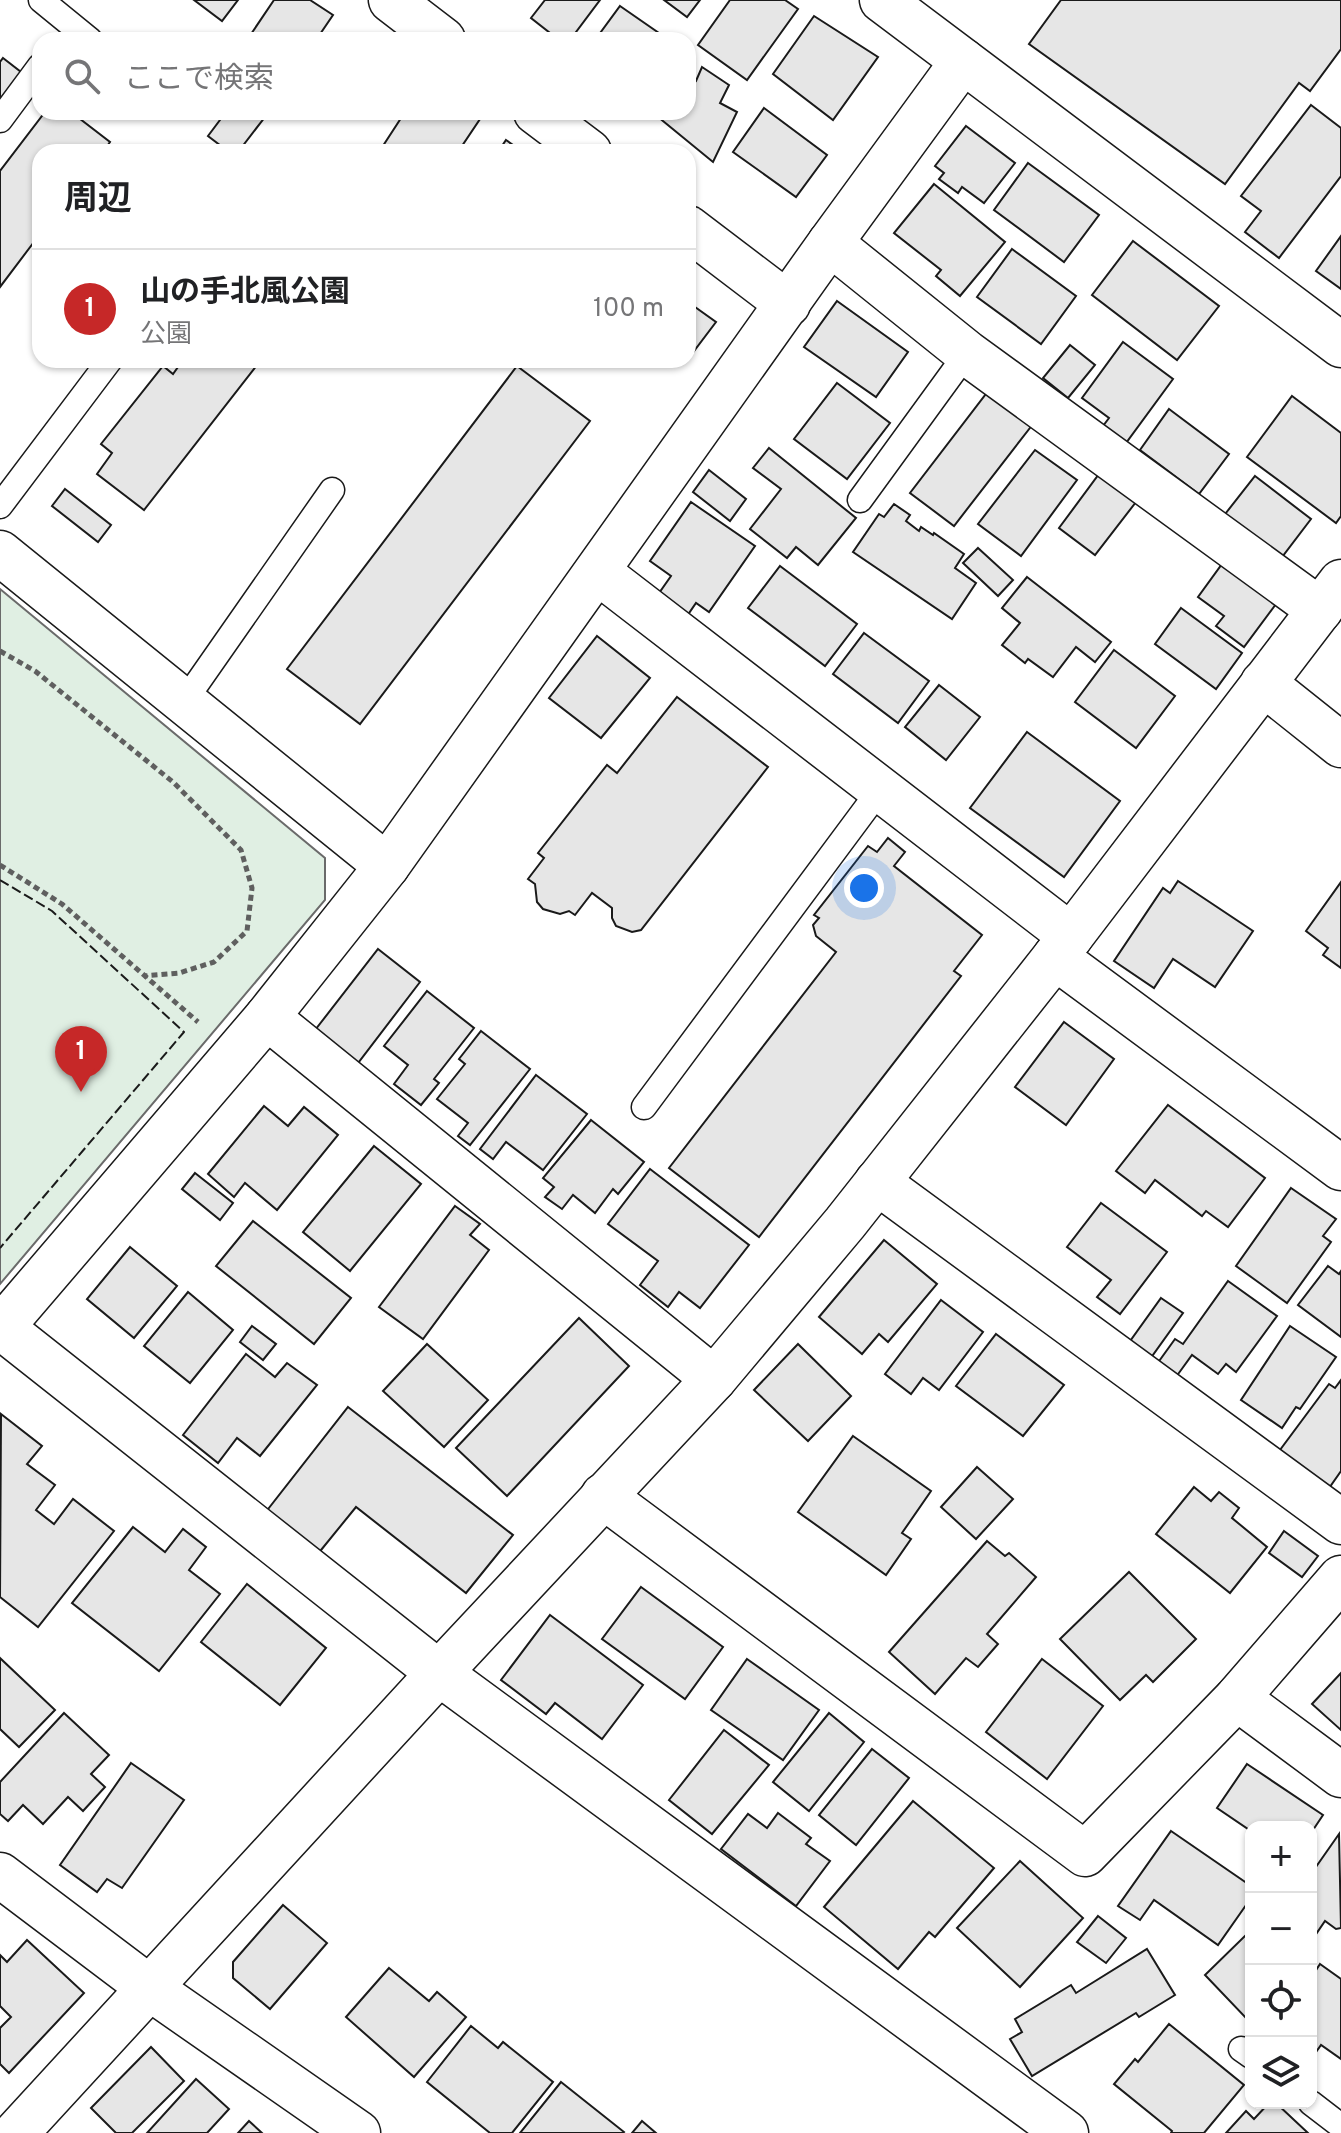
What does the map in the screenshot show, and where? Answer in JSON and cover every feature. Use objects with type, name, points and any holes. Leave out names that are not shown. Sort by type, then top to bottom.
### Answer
[{"type":"street","points":[[391,0],[433,32]]},
{"type":"street","points":[[882,0],[1341,345]]},
{"type":"street","points":[[963,61],[387,866],[267,1017],[1,1328],[439,1673],[1066,2133]]},
{"type":"street","points":[[547,120],[578,144]]},
{"type":"street","points":[[696,234],[788,304]]},
{"type":"street","points":[[16,2133],[714,1379],[877,1182],[1063,946],[1330,596],[967,353],[830,243]]},
{"type":"street","points":[[0,553],[387,866]]},
{"type":"street","points":[[598,572],[879,791],[1063,946],[1341,1168]]},
{"type":"street","points":[[1263,683],[1341,745]]},
{"type":"street","points":[[267,1017],[714,1379]]},
{"type":"street","points":[[877,1182],[1341,1522]]},
{"type":"street","points":[[603,1496],[1085,1854],[1237,1698],[1341,1578]]},
{"type":"street","points":[[1237,1698],[1341,1775]]},
{"type":"street","points":[[0,1875],[151,1989],[358,2133]]},
{"type":"lane","points":[[41,0],[70,32]]},
{"type":"lane","points":[[0,120],[32,77]]},
{"type":"lane","points":[[860,500],[967,353]]},
{"type":"lane","points":[[0,506],[104,368]]},
{"type":"lane","points":[[184,702],[332,490]]},
{"type":"lane","points":[[644,1107],[879,791]]},
{"type":"lane","points":[[1317,2108],[1341,2126]]},
{"type":"path","points":[[0,651],[35,671],[173,782],[241,850],[252,888],[247,931],[214,962],[179,973],[144,976]]},
{"type":"path","points":[[0,865],[62,904],[235,1054]]},
{"type":"green space","points":[[0,589],[325,858],[325,900],[0,1284]]},
{"type":"building","points":[[194,0],[238,0],[222,21]]},
{"type":"building","points":[[274,0],[310,0],[333,15],[321,32],[252,32]]},
{"type":"building","points":[[545,0],[600,0],[576,32],[549,32],[531,18]]},
{"type":"building","points":[[664,0],[700,0],[687,17]]},
{"type":"building","points":[[730,0],[785,0],[798,9],[747,80],[698,45]]},
{"type":"building","points":[[1061,0],[1341,0],[1341,49],[1310,91],[1299,83],[1225,184],[1029,44]]},
{"type":"building","points":[[620,6],[657,32],[601,32]]},
{"type":"building","points":[[814,16],[878,57],[833,120],[773,74]]},
{"type":"building","points":[[3,58],[21,72],[0,100],[0,62]]},
{"type":"building","points":[[702,67],[729,85],[720,103],[737,112],[713,162],[696,148],[696,144],[691,144],[662,120],[696,120],[696,81]]},
{"type":"building","points":[[1311,105],[1341,128],[1341,176],[1279,258],[1245,232],[1261,211],[1241,196]]},
{"type":"building","points":[[764,108],[827,155],[796,197],[733,152]]},
{"type":"building","points":[[39,120],[81,120],[110,142],[32,144],[32,245],[0,287],[0,171]]},
{"type":"building","points":[[220,120],[263,120],[244,144],[218,144],[208,136]]},
{"type":"building","points":[[400,120],[479,120],[463,144],[384,144]]},
{"type":"building","points":[[966,126],[1015,163],[984,203],[962,187],[958,193],[939,179],[944,173],[935,166]]},
{"type":"building","points":[[1028,163],[1099,215],[1064,262],[994,210]]},
{"type":"building","points":[[934,184],[1005,242],[960,296],[936,276],[941,270],[894,233]]},
{"type":"building","points":[[1341,236],[1341,289],[1316,271]]},
{"type":"building","points":[[1133,241],[1219,306],[1177,360],[1092,295]]},
{"type":"building","points":[[1012,249],[1076,296],[1041,344],[977,297]]},
{"type":"building","points":[[837,301],[908,352],[876,397],[804,347]]},
{"type":"building","points":[[696,308],[716,322],[696,348]]},
{"type":"building","points":[[1123,342],[1173,379],[1126,443],[1103,426],[1109,418],[1082,398]]},
{"type":"building","points":[[1070,345],[1095,365],[1068,398],[1043,378]]},
{"type":"building","points":[[161,368],[173,374],[177,368],[255,368],[144,510],[97,474],[112,453],[101,444]]},
{"type":"building","points":[[515,368],[520,368],[590,421],[360,724],[287,669]]},
{"type":"building","points":[[837,383],[890,423],[847,479],[794,439]]},
{"type":"building","points":[[989,390],[1033,424],[954,526],[910,493]]},
{"type":"building","points":[[1292,396],[1341,433],[1341,516],[1336,523],[1247,457]]},
{"type":"building","points":[[1169,409],[1229,454],[1199,494],[1140,450]]},
{"type":"building","points":[[769,448],[856,518],[818,565],[796,547],[787,558],[750,529],[781,489],[753,468]]},
{"type":"building","points":[[1035,450],[1077,480],[1021,556],[978,524]]},
{"type":"building","points":[[709,470],[746,499],[730,521],[693,492]]},
{"type":"building","points":[[1099,474],[1136,502],[1095,555],[1059,528]]},
{"type":"building","points":[[1255,476],[1311,519],[1279,561],[1222,518]]},
{"type":"building","points":[[65,489],[111,525],[98,542],[52,506]]},
{"type":"building","points":[[691,502],[755,546],[709,612],[696,603],[687,616],[657,596],[671,576],[650,561]]},
{"type":"building","points":[[894,504],[910,515],[906,521],[919,531],[921,527],[934,533],[964,554],[955,568],[976,583],[952,619],[853,552],[879,514],[884,517]]},
{"type":"building","points":[[978,548],[1013,580],[998,596],[963,563]]},
{"type":"building","points":[[1222,564],[1276,604],[1244,647],[1216,626],[1224,616],[1198,597]]},
{"type":"building","points":[[780,566],[857,624],[825,666],[748,608]]},
{"type":"building","points":[[1027,577],[1111,642],[1095,662],[1076,647],[1053,677],[1028,659],[1025,663],[1002,645],[1020,623],[1002,608]]},
{"type":"building","points":[[1181,608],[1242,653],[1216,689],[1155,644]]},
{"type":"building","points":[[864,633],[929,681],[898,723],[833,674]]},
{"type":"building","points":[[597,636],[650,678],[601,738],[549,698]]},
{"type":"building","points":[[1114,650],[1175,696],[1136,748],[1075,702]]},
{"type":"building","points":[[939,685],[980,717],[946,760],[905,727]]},
{"type":"building","points":[[677,697],[768,767],[641,930],[632,932],[616,926],[612,908],[592,893],[575,915],[569,911],[560,914],[543,909],[537,902],[535,884],[528,879],[544,858],[538,853],[607,765],[617,773]]},
{"type":"building","points":[[1027,732],[1120,801],[1064,877],[970,808]]},
{"type":"building","points":[[888,838],[905,852],[894,866],[982,935],[954,971],[961,976],[759,1237],[669,1168],[836,952],[816,936],[813,925],[819,918],[814,915],[868,846],[877,852]]},
{"type":"building","points":[[1178,881],[1253,931],[1215,987],[1173,959],[1154,988],[1114,961],[1163,888],[1170,893]]},
{"type":"building","points":[[1341,882],[1341,968],[1323,955],[1328,948],[1306,931]]},
{"type":"building","points":[[378,949],[420,982],[355,1067],[312,1034]]},
{"type":"building","points":[[427,991],[474,1028],[434,1079],[439,1083],[421,1105],[394,1084],[408,1065],[384,1046]]},
{"type":"building","points":[[1064,1022],[1114,1059],[1066,1125],[1015,1087]]},
{"type":"building","points":[[481,1031],[530,1069],[470,1145],[458,1136],[468,1123],[437,1099],[465,1064],[459,1059]]},
{"type":"building","points":[[536,1075],[587,1114],[543,1170],[506,1142],[493,1159],[480,1149]]},
{"type":"building","points":[[1168,1105],[1265,1178],[1228,1227],[1206,1211],[1202,1216],[1155,1180],[1145,1193],[1116,1171]]},
{"type":"building","points":[[264,1106],[288,1126],[304,1107],[338,1135],[277,1210],[245,1183],[234,1197],[208,1174]]},
{"type":"building","points":[[591,1120],[644,1162],[618,1194],[613,1189],[595,1213],[573,1195],[562,1209],[545,1197],[554,1187],[543,1178]]},
{"type":"building","points":[[374,1146],[421,1184],[350,1271],[303,1232]]},
{"type":"building","points":[[650,1169],[749,1245],[700,1308],[679,1292],[668,1307],[640,1285],[658,1261],[608,1224]]},
{"type":"building","points":[[195,1173],[233,1203],[220,1220],[182,1189]]},
{"type":"building","points":[[1291,1188],[1336,1219],[1323,1236],[1331,1242],[1287,1303],[1236,1266]]},
{"type":"building","points":[[1101,1203],[1167,1252],[1120,1314],[1097,1297],[1111,1280],[1067,1247]]},
{"type":"building","points":[[455,1206],[480,1224],[470,1235],[489,1250],[423,1339],[379,1307]]},
{"type":"building","points":[[253,1221],[351,1298],[314,1344],[216,1266]]},
{"type":"building","points":[[884,1240],[937,1284],[888,1342],[879,1334],[862,1354],[819,1317]]},
{"type":"building","points":[[130,1247],[177,1286],[134,1338],[87,1299]]},
{"type":"building","points":[[1328,1266],[1339,1274],[1341,1271],[1341,1337],[1298,1305]]},
{"type":"building","points":[[1228,1281],[1277,1316],[1236,1372],[1226,1364],[1218,1374],[1192,1355],[1176,1377],[1157,1364],[1175,1339],[1183,1344]]},
{"type":"building","points":[[188,1292],[233,1330],[190,1383],[144,1346]]},
{"type":"building","points":[[1161,1298],[1183,1313],[1150,1359],[1128,1344]]},
{"type":"building","points":[[941,1300],[983,1332],[939,1390],[923,1378],[911,1394],[885,1374]]},
{"type":"building","points":[[579,1318],[629,1366],[507,1496],[456,1448]]},
{"type":"building","points":[[252,1326],[276,1344],[263,1360],[240,1342]]},
{"type":"building","points":[[1290,1326],[1336,1357],[1300,1409],[1296,1407],[1282,1428],[1241,1400]]},
{"type":"building","points":[[996,1334],[1064,1385],[1023,1436],[956,1386]]},
{"type":"building","points":[[427,1344],[488,1400],[444,1447],[383,1391]]},
{"type":"building","points":[[798,1344],[851,1396],[808,1441],[754,1390]]},
{"type":"building","points":[[246,1354],[275,1377],[287,1363],[317,1385],[260,1456],[237,1438],[218,1463],[183,1435]]},
{"type":"building","points":[[1341,1380],[1341,1471],[1327,1491],[1277,1454],[1329,1384],[1335,1388]]},
{"type":"building","points":[[348,1407],[513,1535],[466,1593],[356,1507],[317,1555],[265,1513]]},
{"type":"building","points":[[1,1414],[42,1446],[27,1464],[55,1485],[36,1510],[54,1524],[73,1499],[114,1531],[38,1627],[0,1597]]},
{"type":"building","points":[[853,1436],[931,1491],[902,1533],[911,1539],[886,1575],[798,1512]]},
{"type":"building","points":[[977,1467],[1013,1499],[976,1539],[941,1507]]},
{"type":"building","points":[[1194,1487],[1211,1501],[1219,1492],[1239,1508],[1232,1518],[1267,1547],[1230,1593],[1156,1534]]},
{"type":"building","points":[[133,1527],[165,1552],[183,1529],[206,1547],[189,1570],[220,1594],[159,1671],[72,1603]]},
{"type":"building","points":[[1284,1531],[1318,1556],[1302,1577],[1269,1553]]},
{"type":"building","points":[[987,1541],[1005,1556],[1009,1553],[1036,1577],[987,1634],[998,1644],[978,1667],[966,1658],[935,1694],[889,1652]]},
{"type":"building","points":[[1129,1572],[1196,1639],[1153,1682],[1146,1675],[1120,1700],[1060,1639]]},
{"type":"building","points":[[247,1584],[326,1648],[280,1705],[201,1642]]},
{"type":"building","points":[[641,1587],[723,1647],[685,1699],[602,1639]]},
{"type":"building","points":[[550,1615],[643,1685],[602,1739],[555,1703],[546,1714],[501,1680]]},
{"type":"building","points":[[0,1658],[55,1710],[19,1747],[0,1729]]},
{"type":"building","points":[[747,1659],[819,1710],[783,1760],[711,1710]]},
{"type":"building","points":[[1042,1659],[1103,1706],[1047,1779],[986,1732]]},
{"type":"building","points":[[1341,1673],[1341,1730],[1312,1704]]},
{"type":"building","points":[[64,1713],[109,1755],[91,1774],[105,1787],[83,1811],[68,1797],[43,1824],[23,1805],[8,1821],[0,1814],[0,1782]]},
{"type":"building","points":[[829,1713],[864,1742],[809,1811],[773,1782]]},
{"type":"building","points":[[724,1730],[769,1765],[712,1834],[669,1800]]},
{"type":"building","points":[[872,1749],[909,1778],[856,1845],[819,1815]]},
{"type":"building","points":[[131,1763],[184,1800],[122,1888],[107,1879],[97,1892],[60,1865]]},
{"type":"building","points":[[1247,1764],[1323,1815],[1317,1824],[1317,1821],[1245,1821],[1245,1827],[1217,1808]]},
{"type":"building","points":[[913,1801],[994,1868],[935,1937],[929,1932],[898,1969],[824,1907]]},
{"type":"building","points":[[778,1813],[811,1838],[806,1844],[830,1861],[796,1906],[721,1849],[748,1814],[767,1828]]},
{"type":"building","points":[[1171,1831],[1245,1882],[1245,1907],[1218,1945],[1154,1900],[1140,1920],[1118,1906]]},
{"type":"building","points":[[1339,1834],[1341,1928],[1336,1929],[1325,1921],[1317,1933],[1317,1893],[1317,1865]]},
{"type":"building","points":[[1020,1861],[1083,1918],[1020,1987],[957,1928]]},
{"type":"building","points":[[283,1905],[327,1943],[270,2009],[233,1978],[233,1962]]},
{"type":"building","points":[[1098,1916],[1126,1938],[1106,1963],[1077,1942]]},
{"type":"building","points":[[1245,1936],[1245,2017],[1205,1975]]},
{"type":"building","points":[[27,1940],[84,1993],[9,2073],[0,2064],[0,2028],[11,2017],[0,2006],[0,1955],[7,1962]]},
{"type":"building","points":[[1147,1949],[1175,1995],[1139,2017],[1136,2013],[1032,2076],[1010,2039],[1022,2032],[1015,2019],[1071,1985],[1076,1993]]},
{"type":"building","points":[[1320,1964],[1341,1979],[1341,2059],[1321,2045],[1317,2051],[1317,1969]]},
{"type":"building","points":[[389,1968],[429,2001],[437,1992],[466,2017],[414,2077],[346,2017]]},
{"type":"building","points":[[1169,2024],[1244,2085],[1204,2133],[1171,2133],[1114,2084],[1135,2059],[1138,2062]]},
{"type":"building","points":[[471,2026],[498,2048],[503,2042],[553,2082],[512,2133],[490,2133],[427,2082]]},
{"type":"building","points":[[151,2047],[184,2081],[132,2133],[116,2133],[91,2108]]},
{"type":"building","points":[[196,2079],[229,2109],[207,2133],[147,2133]]},
{"type":"building","points":[[561,2082],[624,2132],[520,2133]]},
{"type":"building","points":[[1263,2109],[1282,2109],[1308,2133],[1226,2133],[1246,2111],[1254,2119]]},
{"type":"building","points":[[249,2121],[262,2133],[238,2133]]},
{"type":"building","points":[[642,2121],[656,2133],[632,2133]]},
{"type":"fence","points":[[0,880],[52,911],[184,1032],[0,1248]]},
{"type":"place","name":"山の手北風公園","points":[[81,1092]]}]
